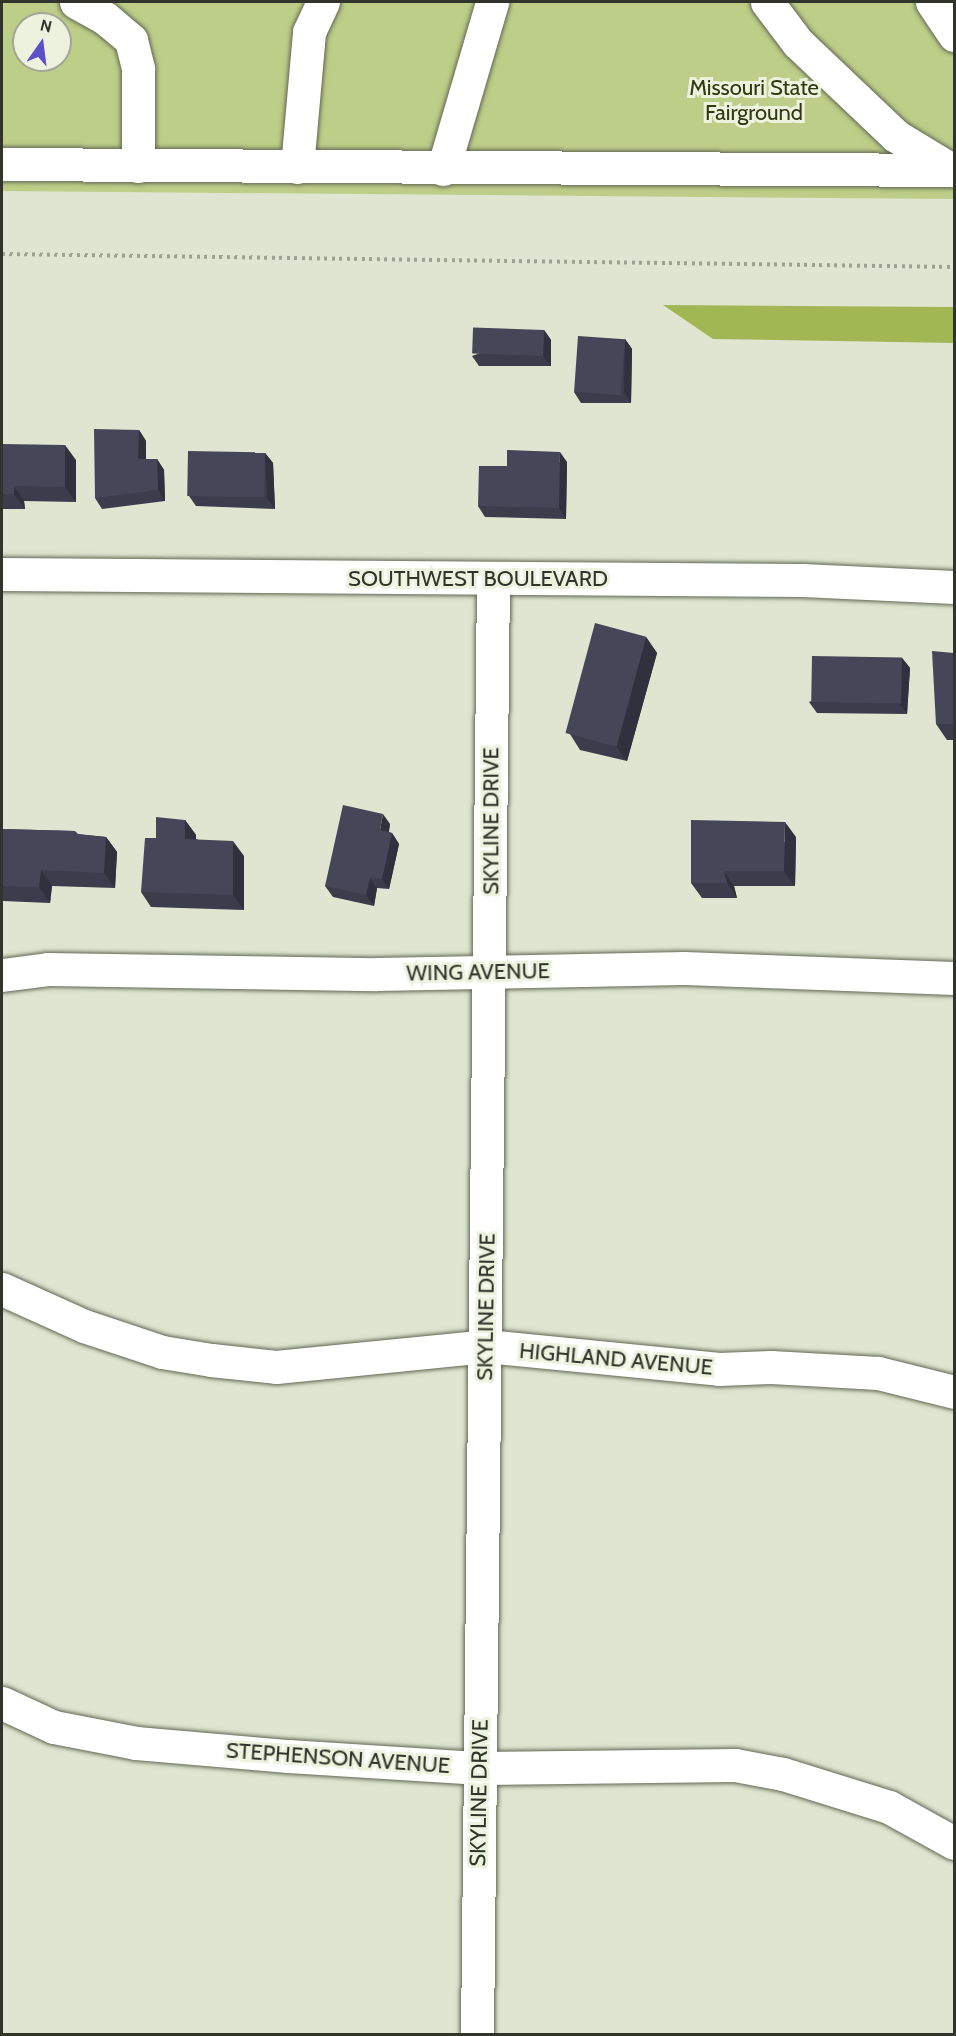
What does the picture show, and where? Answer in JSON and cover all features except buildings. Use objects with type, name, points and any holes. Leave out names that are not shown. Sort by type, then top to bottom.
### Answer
[{"type":"street","points":[[76,2],[105,18],[130,40],[138,69],[138,166]]},
{"type":"street","points":[[297,167],[309,32],[323,2]]},
{"type":"street","points":[[443,169],[492,2]]},
{"type":"street","points":[[767,2],[798,43],[896,136],[953,170]]},
{"type":"street","points":[[932,2],[954,35]]},
{"type":"street","points":[[2,164],[443,169],[953,170]]},
{"type":"street","name":"SOUTHWEST BOULEVARD","points":[[2,574],[243,573],[493,580],[802,580],[954,587]]},
{"type":"street","name":"SKYLINE DRIVE","points":[[477,2034],[493,580]]},
{"type":"street","name":"WING AVENUE","points":[[2,975],[48,969],[490,972],[684,968],[954,978]]},
{"type":"street","name":"HIGHLAND AVENUE","points":[[2,1289],[84,1326],[162,1352],[211,1360],[276,1366],[486,1346],[696,1367],[878,1373],[954,1392]]},
{"type":"street","name":"STEPHENSON AVENUE","points":[[2,1703],[54,1727],[136,1743],[481,1768],[735,1765],[783,1774],[889,1807],[954,1843]]},
{"type":"path","points":[[2,254],[954,267]]},
{"type":"green space","name":"Missouri State Fairground","points":[[2,2],[954,2],[954,199],[2,191]]},
{"type":"green space","points":[[663,305],[954,307],[954,343],[713,339]]}]
